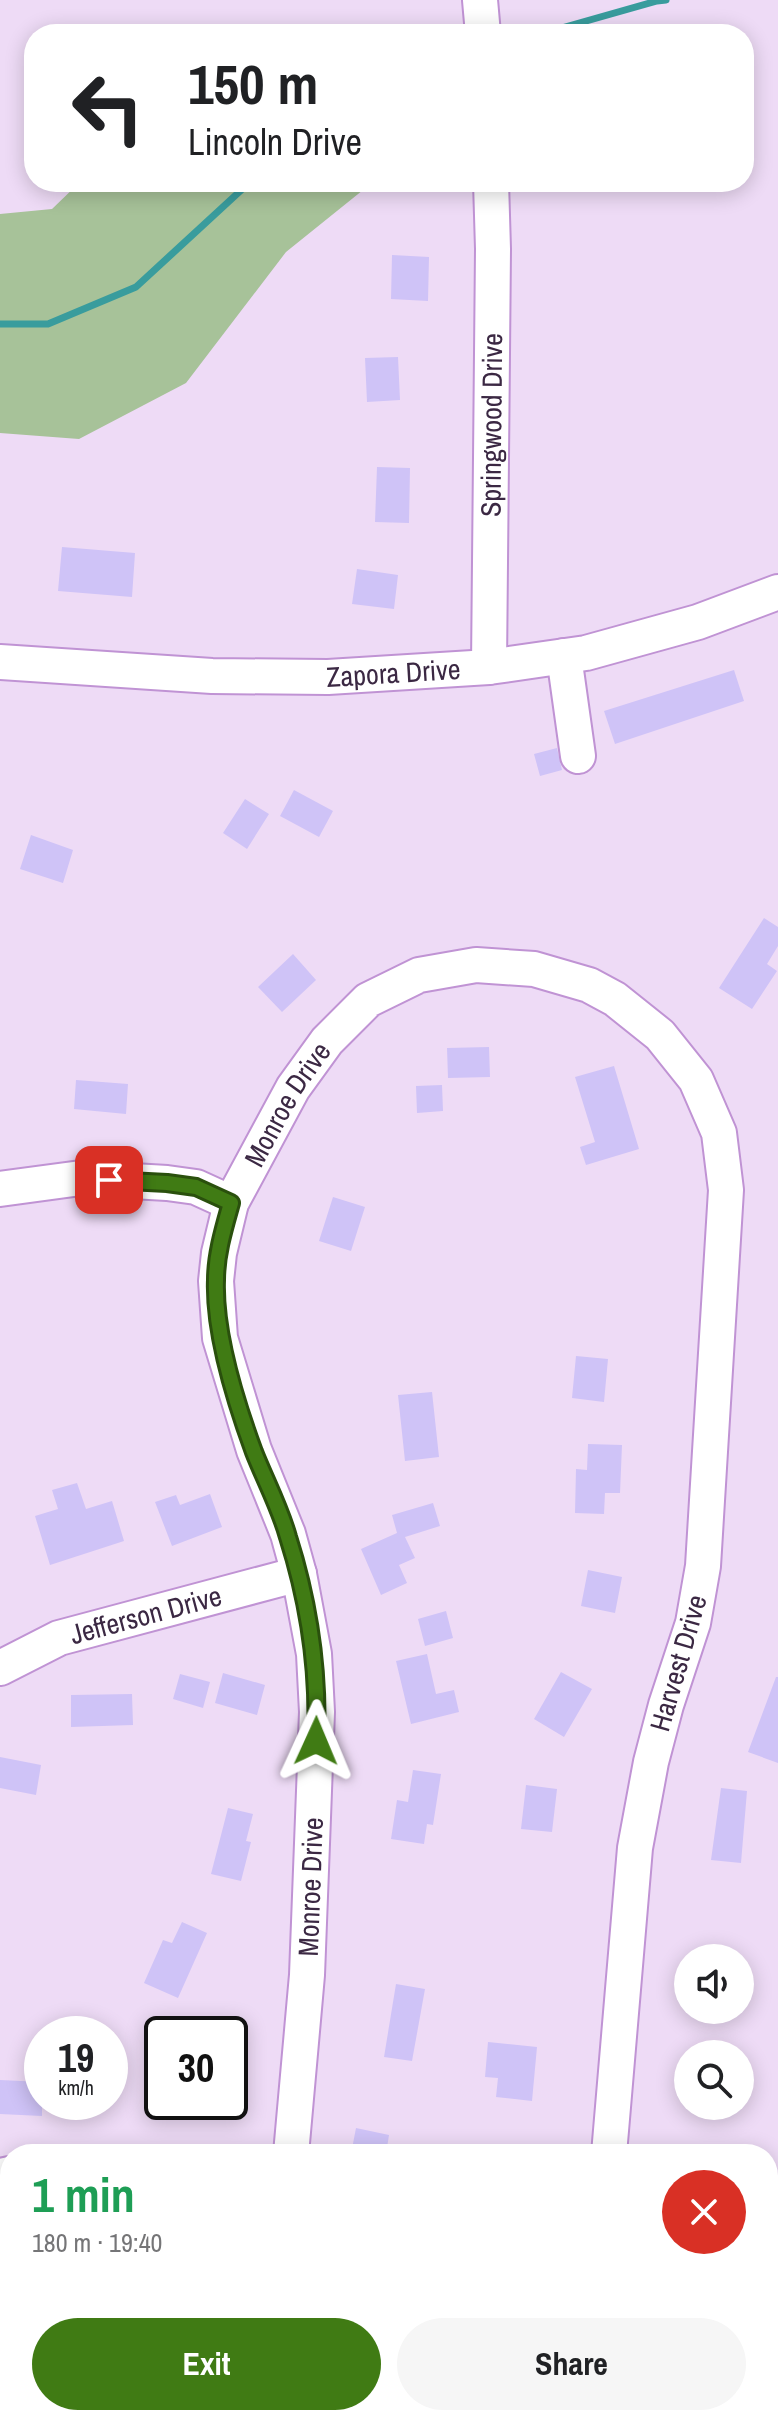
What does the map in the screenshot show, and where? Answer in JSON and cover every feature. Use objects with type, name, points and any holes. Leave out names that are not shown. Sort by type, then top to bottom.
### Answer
[{"type":"street","points":[[480,0],[482,24]]},
{"type":"street","name":"Springwood Drive","points":[[489,667],[491,192]]},
{"type":"street","name":"Zapora Drive","points":[[0,662],[212,676],[328,677],[489,667],[586,653],[698,622],[778,592]]},
{"type":"street","points":[[564,656],[578,756]]},
{"type":"street","name":"Monroe Drive","points":[[292,2144],[307,1975],[317,1712],[314,1654],[288,1534],[254,1450],[220,1338],[216,1281],[231,1203],[293,1088],[327,1041],[368,1000],[419,975],[476,965],[534,969],[589,985],[615,999],[660,1035],[696,1080]]},
{"type":"street","name":"Harvest Drive","points":[[610,2144],[635,1848],[651,1762],[693,1623],[703,1566],[726,1190],[719,1133],[696,1080]]},
{"type":"street","points":[[0,1189],[81,1178],[167,1183],[196,1187],[231,1203]]},
{"type":"street","name":"Jefferson Drive","points":[[0,1668],[59,1638],[299,1574]]},
{"type":"green space","points":[[70,192],[361,192],[286,252],[186,383],[79,439],[0,433],[0,214],[52,209]]},
{"type":"building","points":[[392,255],[429,257],[428,301],[391,299]]},
{"type":"building","points":[[398,357],[400,400],[367,402],[365,358]]},
{"type":"building","points":[[377,467],[410,468],[409,523],[375,522]]},
{"type":"building","points":[[62,547],[135,553],[132,597],[58,591]]},
{"type":"building","points":[[357,569],[398,575],[394,609],[352,604]]},
{"type":"building","points":[[734,670],[744,701],[615,744],[604,711]]},
{"type":"building","points":[[557,748],[562,770],[540,776],[534,754]]},
{"type":"building","points":[[294,790],[333,811],[319,837],[280,816]]},
{"type":"building","points":[[245,799],[269,814],[247,849],[223,833]]},
{"type":"building","points":[[31,835],[73,850],[63,883],[20,869]]},
{"type":"building","points":[[764,918],[778,927],[778,946],[767,964],[777,971],[752,1009],[719,988]]},
{"type":"building","points":[[293,954],[316,980],[282,1012],[258,987]]},
{"type":"building","points":[[489,1047],[490,1077],[448,1078],[447,1048]]},
{"type":"building","points":[[614,1066],[639,1149],[586,1165],[580,1147],[595,1142],[575,1077]]},
{"type":"building","points":[[76,1080],[128,1084],[126,1114],[74,1109]]},
{"type":"building","points":[[442,1085],[443,1111],[417,1113],[416,1086]]},
{"type":"building","points":[[333,1197],[365,1207],[351,1251],[319,1241]]},
{"type":"building","points":[[576,1356],[608,1359],[604,1402],[572,1398]]},
{"type":"building","points":[[432,1392],[439,1457],[405,1461],[398,1395]]},
{"type":"building","points":[[588,1444],[622,1445],[620,1493],[605,1493],[604,1514],[575,1513],[576,1469],[587,1470]]},
{"type":"building","points":[[77,1483],[86,1509],[112,1501],[124,1541],[50,1565],[35,1516],[58,1509],[52,1490]]},
{"type":"building","points":[[210,1494],[222,1527],[172,1546],[155,1502],[176,1495],[180,1505]]},
{"type":"building","points":[[433,1503],[440,1526],[405,1537],[415,1558],[399,1565],[407,1583],[381,1595],[361,1549],[397,1533],[392,1515]]},
{"type":"building","points":[[588,1570],[622,1577],[615,1613],[581,1606]]},
{"type":"building","points":[[446,1611],[453,1638],[425,1646],[418,1619]]},
{"type":"building","points":[[427,1654],[436,1694],[454,1690],[459,1712],[411,1724],[396,1661]]},
{"type":"building","points":[[561,1672],[592,1689],[564,1737],[534,1719]]},
{"type":"building","points":[[223,1673],[265,1685],[257,1715],[215,1703]]},
{"type":"building","points":[[180,1674],[210,1682],[203,1708],[173,1699]]},
{"type":"building","points":[[778,1677],[778,1763],[748,1752]]},
{"type":"building","points":[[132,1694],[133,1725],[71,1727],[71,1695]]},
{"type":"building","points":[[0,1757],[41,1765],[36,1795],[0,1788]]},
{"type":"building","points":[[413,1770],[441,1774],[433,1825],[427,1824],[424,1844],[391,1839],[397,1800],[408,1802]]},
{"type":"building","points":[[526,1785],[557,1789],[552,1832],[521,1829]]},
{"type":"building","points":[[721,1788],[747,1791],[741,1863],[711,1860]]},
{"type":"building","points":[[228,1808],[253,1814],[246,1841],[251,1842],[241,1881],[211,1874]]},
{"type":"building","points":[[182,1922],[207,1933],[178,1998],[144,1983],[163,1940],[172,1943]]},
{"type":"building","points":[[396,1984],[425,1989],[412,2061],[384,2057]]},
{"type":"building","points":[[488,2042],[537,2047],[532,2101],[496,2097],[498,2078],[485,2077]]},
{"type":"building","points":[[0,2080],[24,2081],[24,2115],[0,2114]]},
{"type":"building","points":[[356,2128],[389,2135],[388,2144],[353,2144]]},
{"type":"waterway","points":[[576,24],[666,0]]},
{"type":"waterway","points":[[0,324],[48,324],[136,287],[239,192]]},
{"type":"route","points":[[109,1180],[196,1187],[231,1203],[216,1281],[220,1338],[254,1450],[288,1534],[299,1574],[314,1654],[316,1741]]}]
